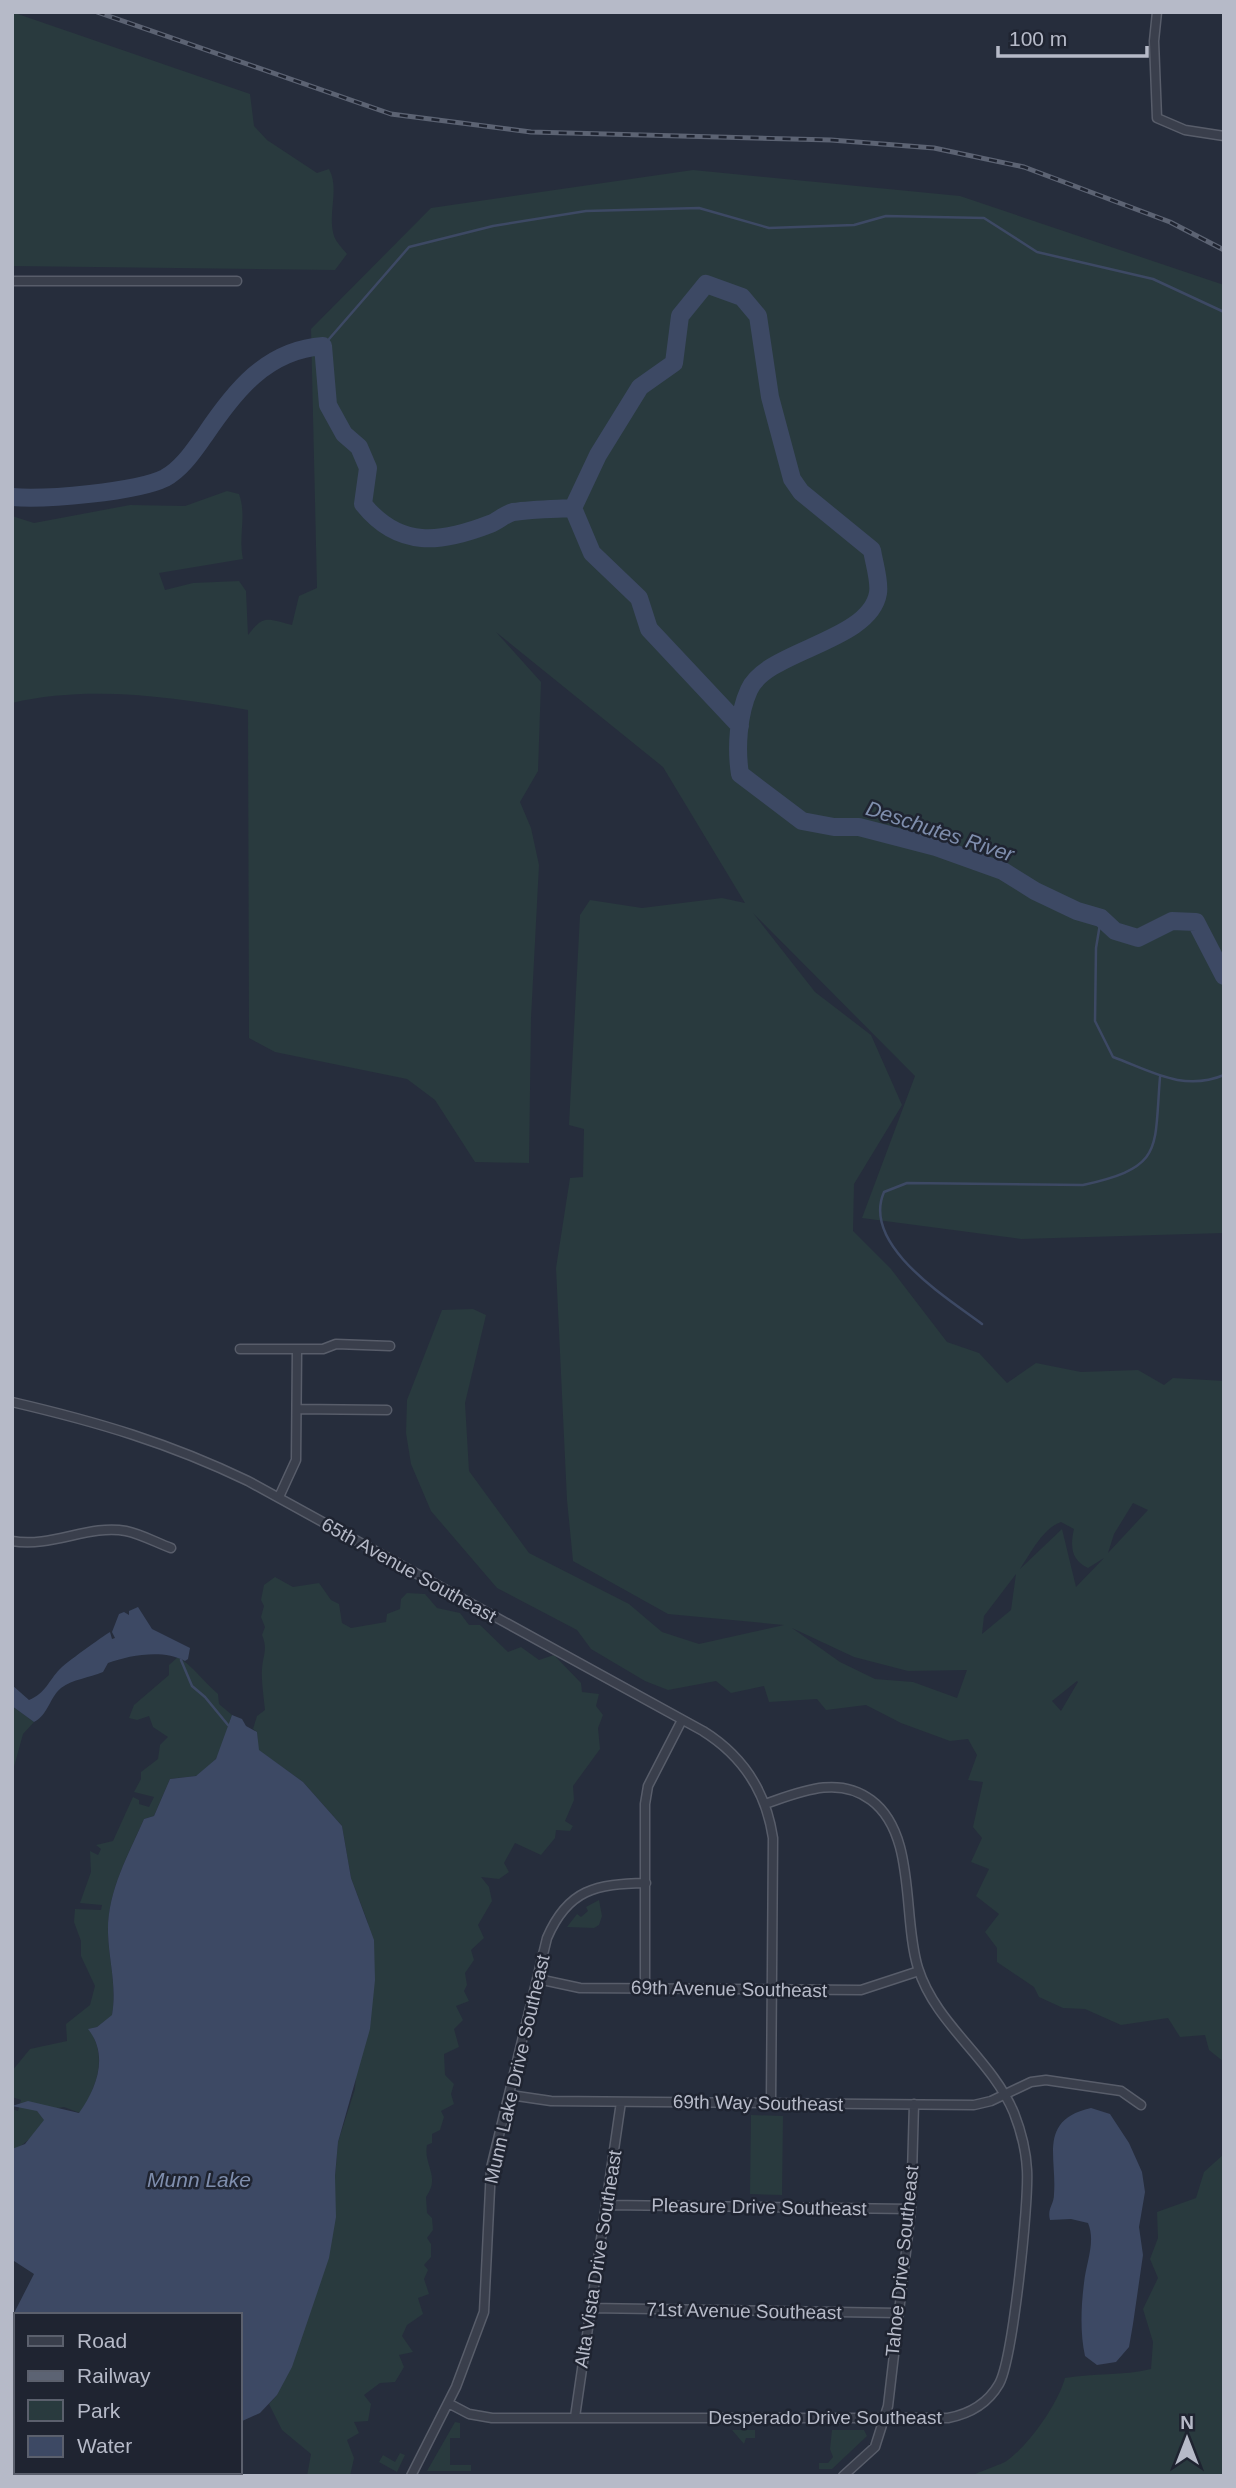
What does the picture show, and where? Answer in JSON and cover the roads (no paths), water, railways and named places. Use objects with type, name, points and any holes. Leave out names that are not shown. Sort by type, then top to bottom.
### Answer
[{"type":"street","points":[[1157,12],[1154,52],[1157,118],[1185,130],[1224,136]]},
{"type":"street","points":[[12,281],[237,281]]},
{"type":"street","points":[[240,1349],[323,1349],[336,1344],[390,1346]]},
{"type":"street","points":[[279,1497],[296,1460],[297,1350]]},
{"type":"street","name":"65th Avenue Southeast","points":[[12,1402],[164,1443],[279,1497],[728,1748],[748,1772],[765,1804],[774,1856],[771,2102]]},
{"type":"street","points":[[297,1409],[387,1410]]},
{"type":"street","points":[[12,1541],[52,1542],[91,1533],[126,1531],[171,1549]]},
{"type":"street","points":[[645,1987],[648,1786],[682,1720]]},
{"type":"street","name":"Desperado Drive Southeast","points":[[448,2403],[480,2417],[958,2416],[984,2402],[1003,2374],[1027,2183],[1022,2139],[1004,2094],[993,2076],[942,2014],[919,1970],[908,1925],[901,1846],[878,1805],[858,1793],[827,1786],[765,1804]]},
{"type":"street","name":"Munn Lake Drive Southeast","points":[[411,2476],[448,2403],[484,2312],[491,2168],[554,1922],[575,1899],[604,1885],[646,1883]]},
{"type":"street","name":"69th Avenue Southeast","points":[[538,1979],[580,1988],[861,1990],[919,1970]]},
{"type":"street","name":"69th Way Southeast","points":[[510,2095],[551,2101],[974,2105],[1031,2082],[1046,2080],[1121,2091],[1141,2105]]},
{"type":"street","name":"Alta Vista Drive Southeast","points":[[575,2417],[621,2102]]},
{"type":"street","name":"Tahoe Drive Southeast","points":[[886,2418],[911,2209],[914,2104]]},
{"type":"street","name":"Pleasure Drive Southeast","points":[[607,2205],[911,2209]]},
{"type":"street","name":"71st Avenue Southeast","points":[[590,2308],[898,2313]]},
{"type":"street","points":[[843,2476],[875,2446],[886,2418]]},
{"type":"water","points":[[138,1607],[152,1629],[190,1648],[188,1659],[185,1661],[167,1655],[146,1654],[108,1663],[103,1672],[61,1688],[43,1715],[34,1722],[12,1706],[12,1685],[29,1700],[35,1697],[59,1670],[84,1650],[110,1632],[112,1639],[115,1638],[112,1632],[119,1614],[124,1612],[129,1615],[129,1611]]},
{"type":"water","name":"Munn Lake","points":[[232,1715],[242,1719],[246,1726],[257,1732],[259,1750],[303,1782],[342,1826],[351,1878],[374,1940],[375,1980],[370,2029],[338,2142],[336,2217],[329,2258],[292,2367],[277,2395],[260,2413],[242,2421],[242,2313],[14,2313],[34,2274],[14,2261],[12,2256],[12,2149],[25,2144],[44,2120],[37,2111],[12,2106],[28,2101],[79,2113],[91,2093],[99,2060],[98,2050],[88,2029],[97,2027],[112,2015],[114,1994],[108,1933],[111,1903],[120,1874],[144,1819],[154,1816],[170,1779],[196,1776],[216,1759]]},
{"type":"water","points":[[1091,2108],[1110,2114],[1129,2143],[1142,2172],[1145,2192],[1139,2227],[1143,2255],[1129,2347],[1116,2362],[1097,2365],[1085,2356],[1082,2329],[1083,2292],[1091,2245],[1088,2223],[1071,2219],[1050,2220],[1049,2216],[1054,2198],[1053,2154],[1057,2131],[1063,2121]]},
{"type":"water","name":"Munn Lake","points":[[14,2313],[14,2474],[166,2474],[165,2476],[12,2476]]},
{"type":"waterway","points":[[323,346],[409,247],[493,226],[586,211],[699,208],[769,228],[854,225],[886,216],[984,218],[1037,252],[1153,279],[1224,312]]},
{"type":"waterway","name":"Deschutes River","points":[[12,497],[90,494],[134,487],[165,478],[187,459],[240,389],[254,376],[285,356],[303,349],[323,346],[328,405],[344,434],[359,447],[368,468],[363,504],[391,529],[406,535],[438,538],[493,523],[513,512],[573,508],[598,455],[640,387],[674,363],[680,316],[706,284],[742,297],[758,316],[770,397],[792,479],[801,492],[872,550],[878,593],[871,610],[857,623],[759,676],[745,699],[740,721],[740,774],[802,821],[834,827],[859,827],[936,847],[1003,871],[1035,891],[1077,911],[1101,918],[1115,931],[1138,938],[1172,921],[1196,922],[1224,976]]},
{"type":"waterway","name":"Deschutes River","points":[[573,508],[592,553],[639,598],[649,629],[740,726]]},
{"type":"waterway","points":[[1101,918],[1096,948],[1095,1021],[1113,1057],[1167,1078],[1195,1081],[1224,1075]]},
{"type":"waterway","points":[[982,1324],[929,1284],[895,1250],[885,1231],[880,1212],[884,1192],[907,1183],[1083,1185],[1128,1171],[1150,1152],[1157,1123],[1160,1077]]},
{"type":"waterway","points":[[181,1660],[192,1686],[228,1725]]},
{"type":"railway","points":[[97,12],[391,114],[531,132],[831,140],[934,148],[1024,167],[1170,222],[1224,250]]}]
